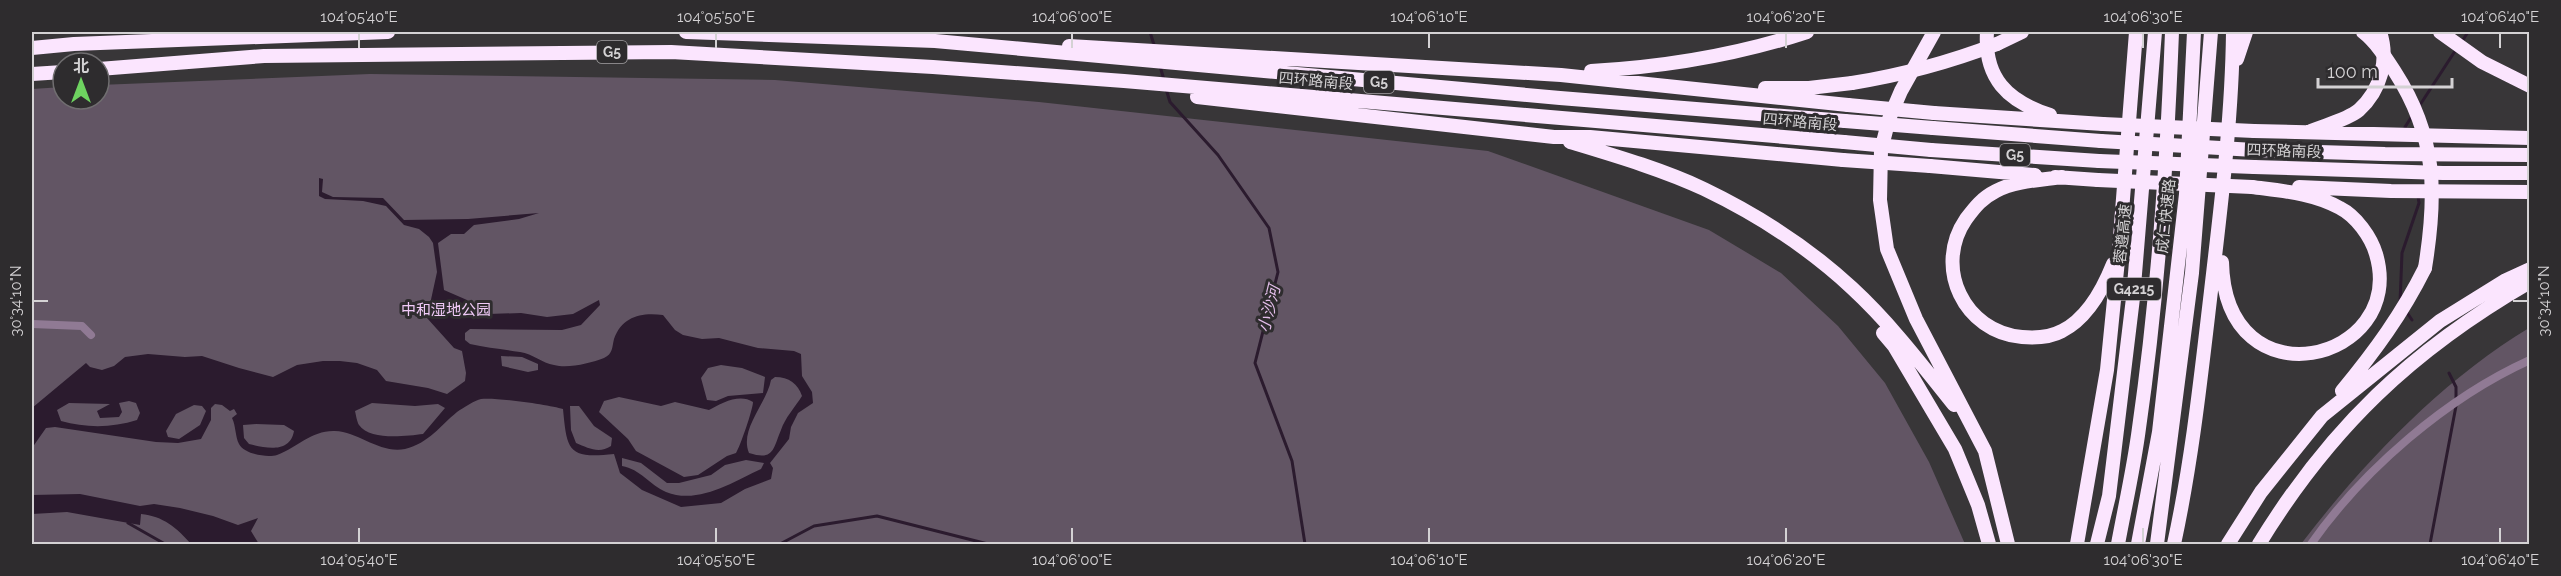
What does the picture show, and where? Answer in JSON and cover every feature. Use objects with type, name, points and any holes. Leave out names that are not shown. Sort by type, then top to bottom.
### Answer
[{"type":"highway","points":[[32,48],[74,44],[388,32]]},
{"type":"highway","name":"四环路南段","points":[[687,32],[935,41],[1586,101],[2101,141],[2254,150],[2529,155]]},
{"type":"highway","points":[[1588,75],[1699,59],[1807,32]]},
{"type":"highway","points":[[1934,32],[1906,81],[1889,119],[1881,150],[1880,200],[1887,249],[1916,319],[1985,451],[2008,544]]},
{"type":"highway","points":[[1987,32],[1987,62],[2001,86],[2026,108],[2072,122]]},
{"type":"highway","points":[[1681,87],[1809,88],[1888,77],[1957,59],[2022,32]]},
{"type":"highway","points":[[2130,32],[2134,51]]},
{"type":"highway","points":[[2077,544],[2107,370],[2136,32]]},
{"type":"highway","name":"蓉遵高速","points":[[2097,544],[2109,496],[2133,298],[2155,32]]},
{"type":"highway","name":"成仁快速路","points":[[2118,544],[2139,429],[2146,374],[2163,204],[2172,32]]},
{"type":"highway","name":"成仁快速路","points":[[2138,544],[2159,432],[2186,194],[2194,32]]},
{"type":"highway","points":[[2157,544],[2192,273],[2211,32]]},
{"type":"highway","points":[[2174,544],[2198,402],[2220,229],[2233,73],[2233,32]]},
{"type":"highway","points":[[2233,73],[2246,32]]},
{"type":"highway","points":[[2228,544],[2261,492],[2378,347],[2406,305],[2425,268],[2432,227],[2434,196],[2427,141],[2400,79],[2364,32]]},
{"type":"highway","points":[[2303,134],[2358,111],[2375,91],[2383,73],[2380,32]]},
{"type":"highway","points":[[2440,32],[2482,62],[2529,86]]},
{"type":"highway","points":[[935,41],[1106,47],[1185,54],[1588,75],[1848,105],[2103,124],[2303,134],[2529,138]]},
{"type":"highway","name":"G5","points":[[111,68],[264,56],[671,52],[933,66],[1206,93]]},
{"type":"highway","points":[[32,74],[51,73]]},
{"type":"highway","points":[[1206,93],[1587,142],[2098,180],[2391,191],[2529,192]]},
{"type":"highway","name":"四环路南段","points":[[1206,93],[1931,150],[2254,167],[2388,172],[2529,173]]},
{"type":"highway","points":[[1587,142],[1702,188],[1749,214],[1818,259],[1854,289],[1906,345],[1973,429]]},
{"type":"highway","points":[[2062,177],[2022,183],[2006,188],[1977,203],[1959,230],[1953,245],[1951,263],[1955,285],[1967,308],[1981,322],[2006,336],[2035,338],[2061,332],[2084,314],[2098,295],[2119,250]]},
{"type":"highway","points":[[2220,229],[2222,279],[2227,303],[2238,323],[2262,345],[2296,355],[2317,353],[2333,348],[2361,327],[2378,295],[2380,279],[2374,248],[2356,220],[2342,208],[2311,196],[2252,187]]},
{"type":"highway","points":[[1818,259],[1894,346],[1955,449],[1978,505],[1989,544]]},
{"type":"highway","points":[[2322,416],[2440,321],[2506,280],[2529,269]]},
{"type":"highway","points":[[2259,544],[2317,459],[2380,390],[2450,331],[2529,282]]},
{"type":"street","points":[[32,324],[82,326],[91,335]]},
{"type":"street","points":[[2311,544],[2380,462],[2471,391],[2529,360]]},
{"type":"green space","name":"中和湿地公园","points":[[370,74],[775,80],[1039,102],[1488,151],[1709,230],[1781,273],[1838,326],[1885,383],[1929,462],[1965,544],[32,544],[32,89],[51,88],[51,111],[111,111],[111,85]]},
{"type":"green space","points":[[2529,328],[2529,544],[2301,544],[2350,484],[2405,426],[2465,373],[2496,349]]},
{"type":"shaded area","points":[[319,178],[323,179],[322,192],[333,197],[383,198],[404,220],[468,219],[539,213],[519,219],[474,225],[464,234],[451,234],[438,243],[444,290],[467,300],[472,310],[488,314],[521,313],[547,317],[573,314],[599,300],[600,305],[581,325],[562,330],[470,329],[465,333],[465,340],[470,344],[525,353],[554,365],[579,365],[599,360],[609,354],[618,331],[627,321],[640,315],[663,315],[675,330],[683,335],[702,339],[719,338],[758,348],[794,351],[801,354],[802,376],[812,392],[813,403],[798,413],[791,427],[789,439],[770,463],[773,468],[771,479],[745,489],[721,503],[681,507],[642,490],[620,473],[614,454],[587,455],[573,449],[566,434],[563,409],[498,399],[481,399],[472,402],[421,443],[396,450],[378,446],[344,432],[327,431],[312,436],[277,455],[256,454],[239,444],[232,418],[237,414],[234,409],[230,411],[222,405],[215,404],[211,408],[211,420],[201,439],[178,443],[156,442],[55,427],[46,428],[32,448],[32,408],[86,363],[90,367],[102,370],[114,366],[125,357],[148,354],[202,356],[273,377],[297,365],[340,361],[357,363],[377,370],[386,381],[428,388],[447,394],[465,381],[462,351],[454,348],[427,318],[437,272],[433,243],[429,237],[419,229],[404,225],[386,206],[363,201],[325,199],[319,196]],"holes":[[[501,356],[522,357],[538,364],[538,370],[528,372],[502,366]],[[721,365],[742,368],[765,377],[763,393],[728,396],[716,401],[707,400],[701,378],[708,368]],[[775,377],[785,378],[798,388],[802,396],[785,421],[774,448],[768,454],[749,453],[747,444],[751,425],[771,380]],[[619,397],[661,406],[675,402],[709,410],[725,402],[742,398],[753,402],[736,453],[727,456],[698,475],[684,477],[636,451],[628,439],[599,412],[604,401]],[[129,401],[136,403],[140,413],[137,420],[128,423],[89,426],[61,421],[57,410],[69,403],[110,404],[97,411],[100,418],[119,417],[122,412],[119,403]],[[372,403],[415,406],[438,404],[445,408],[423,434],[380,435],[364,430],[359,425],[355,411]],[[194,405],[202,406],[206,411],[200,425],[179,439],[168,437],[166,431],[176,414]],[[570,406],[579,406],[594,426],[612,438],[611,446],[602,450],[576,443],[571,430]],[[243,425],[284,425],[294,431],[288,443],[276,448],[249,444],[244,438]],[[622,458],[641,463],[667,483],[679,483],[711,475],[725,465],[746,460],[764,463],[761,469],[727,485],[690,496],[666,492],[640,474],[622,466]]]},
{"type":"shaded area","points":[[80,494],[140,506],[154,504],[180,508],[238,525],[258,518],[251,531],[259,544],[191,544],[169,524],[149,515],[141,514],[140,525],[67,512],[32,514],[32,495]]},
{"type":"waterway","name":"小沙河","points":[[1150,32],[1155,48]]},
{"type":"waterway","points":[[2461,43],[2468,32]]},
{"type":"waterway","points":[[2418,108],[2457,48]]},
{"type":"waterway","name":"小沙河","points":[[1160,66],[1164,80]]},
{"type":"waterway","name":"小沙河","points":[[1166,89],[1170,102],[1218,155],[1269,228],[1278,272],[1255,363],[1292,461],[1305,544]]},
{"type":"waterway","points":[[2406,131],[2405,127],[2412,116]]},
{"type":"waterway","points":[[2400,303],[2402,253],[2419,203],[2418,196]]},
{"type":"waterway","points":[[2406,311],[2412,320]]},
{"type":"waterway","points":[[2449,373],[2456,387],[2456,400]]},
{"type":"waterway","points":[[2430,544],[2456,406]]},
{"type":"waterway","points":[[780,544],[814,526],[877,516],[988,544]]},
{"type":"waterway","points":[[128,523],[165,544]]}]
